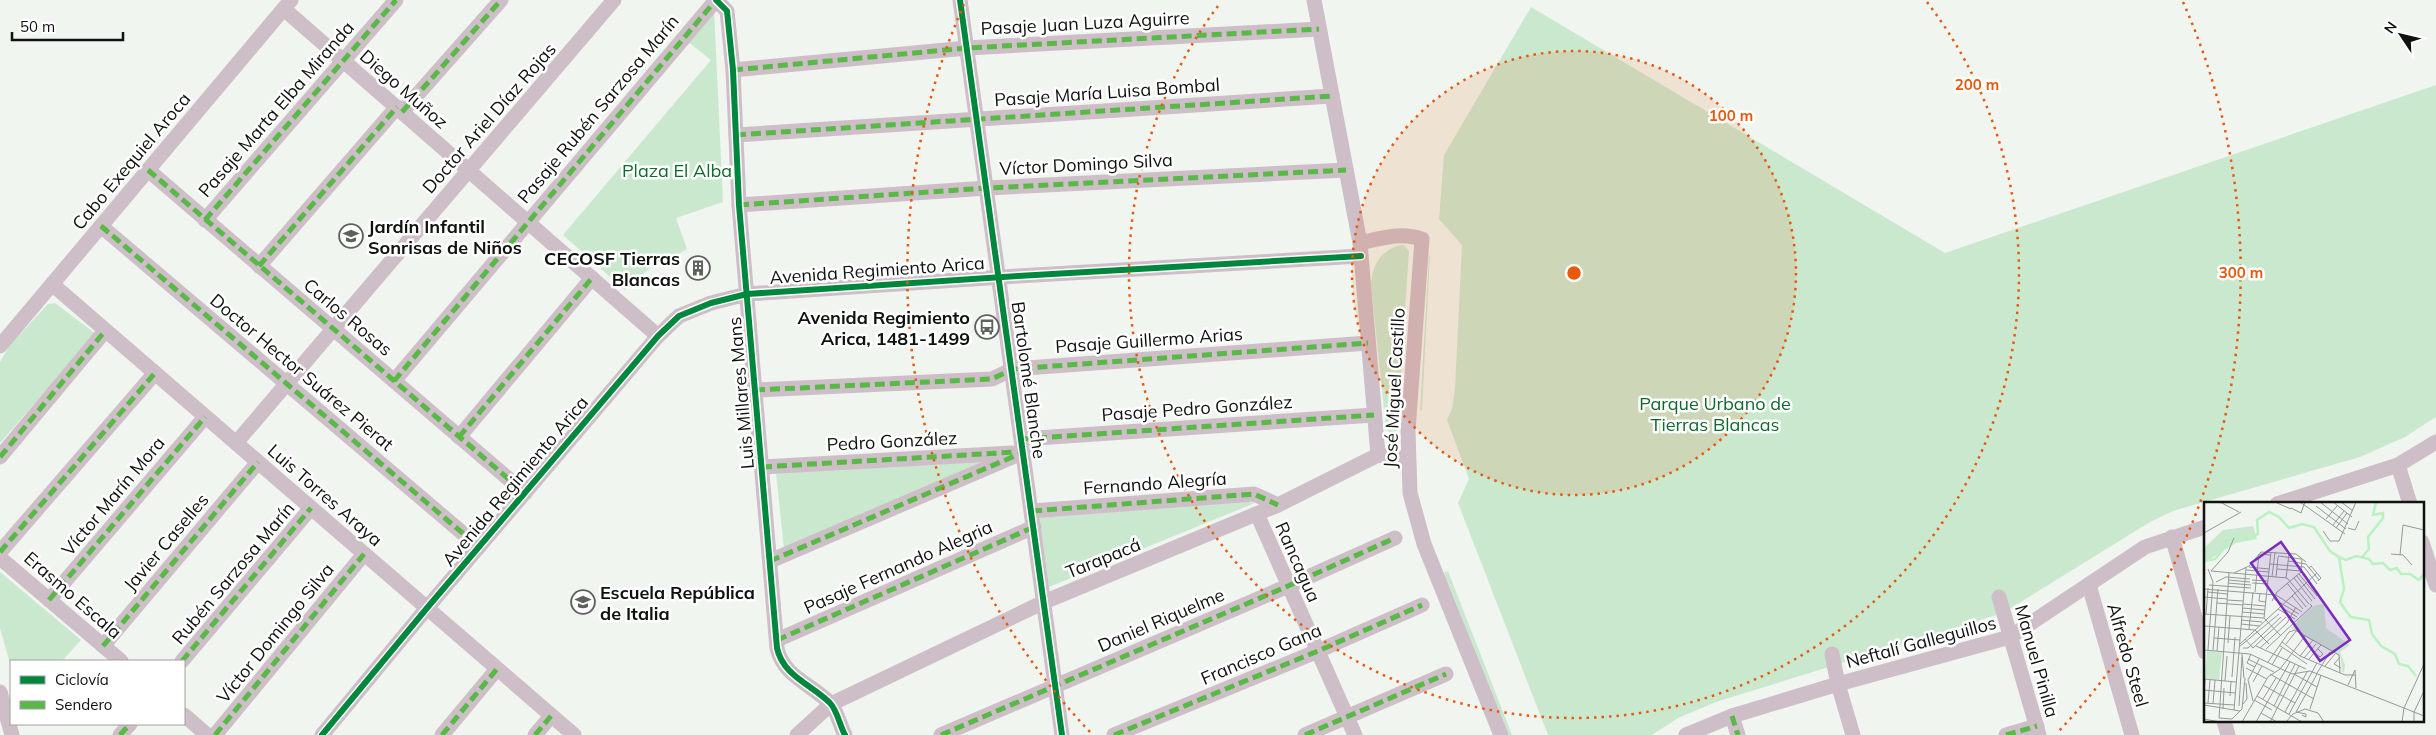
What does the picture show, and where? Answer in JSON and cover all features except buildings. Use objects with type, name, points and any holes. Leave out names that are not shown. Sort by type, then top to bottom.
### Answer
[{"type":"street","name":"Pasaje Marta Elba Miranda","points":[[205,220],[396,0]]},
{"type":"street","points":[[259,266],[501,0]]},
{"type":"street","name":"Doctor Ariel Díaz Rojas","points":[[236,443],[614,0]]},
{"type":"street","name":"Luis Millares Mans","points":[[716,0],[727,10],[733,70],[740,206],[778,654],[788,671],[831,704]]},
{"type":"street","name":"Pasaje Rubén Sarzosa Marín","points":[[394,382],[527,221],[716,0]]},
{"type":"street","name":"Bartolomé Blanche","points":[[960,0],[1013,369],[1062,735]]},
{"type":"street","name":"José Miguel Castillo","points":[[1314,0],[1360,249],[1378,455]]},
{"type":"street","name":"Diego Muñoz","points":[[288,4],[343,60],[658,336]]},
{"type":"street","name":"Cabo Exequiel Aroca","points":[[0,346],[288,4]]},
{"type":"street","name":"Pasaje Juan Luza Aguirre","points":[[733,70],[967,48],[1319,29]]},
{"type":"street","name":"Pasaje María Luisa Bombal","points":[[736,135],[1332,96]]},
{"type":"street","name":"Carlos Rosas","points":[[148,170],[525,493]]},
{"type":"street","name":"Víctor Domingo Silva","points":[[740,206],[987,188],[1346,170]]},
{"type":"street","name":"Doctor Hector Suárez Pierat","points":[[101,226],[479,547]]},
{"type":"street","name":"José Miguel Castillo","points":[[1360,249],[1391,236],[1411,235],[1422,239],[1407,460],[1410,493],[1418,527],[1501,735]]},
{"type":"street","name":"Avenida Regimiento Arica","points":[[322,735],[658,336],[679,316],[711,303],[748,294],[1000,277],[1360,249]]},
{"type":"street","points":[[460,437],[592,278]]},
{"type":"street","name":"Luis Torres Araya","points":[[52,284],[574,735]]},
{"type":"street","points":[[0,457],[105,331]]},
{"type":"street","name":"Pasaje Guillermo Arias","points":[[755,390],[992,379],[1013,369],[1368,343]]},
{"type":"street","points":[[0,552],[155,373]]},
{"type":"street","name":"Pasaje Pedro González","points":[[770,561],[1023,445],[1374,415]]},
{"type":"street","name":"Víctor Marín Mora","points":[[49,600],[205,417]]},
{"type":"street","points":[[2283,502],[2398,465],[2436,442]]},
{"type":"street","name":"Pedro González","points":[[762,467],[1023,445]]},
{"type":"street","points":[[1378,455],[1407,460]]},
{"type":"street","name":"Tarapacá","points":[[797,735],[831,704],[1044,602],[1278,505],[1378,455]]},
{"type":"street","name":"Javier Caselles","points":[[103,646],[258,462]]},
{"type":"street","points":[[2398,465],[2409,502]]},
{"type":"street","name":"Fernando Alegría","points":[[1032,511],[1254,494],[1278,505]]},
{"type":"street","name":"Rubén Sarzosa Marín","points":[[183,660],[311,508]]},
{"type":"street","name":"Rancagua","points":[[1257,514],[1355,735]]},
{"type":"street","name":"Pasaje Fernando Alegria","points":[[777,640],[1034,527]]},
{"type":"street","name":"Neftalí Galleguillos","points":[[1686,735],[1732,716],[1838,684],[2010,637],[2145,547],[2204,527]]},
{"type":"street","points":[[2172,537],[2201,624],[2204,645]]},
{"type":"street","name":"Daniel Riquelme","points":[[941,735],[1395,538]]},
{"type":"street","points":[[2424,548],[2436,586]]},
{"type":"street","name":"Víctor Domingo Silva","points":[[215,735],[364,554]]},
{"type":"street","name":"Erasmo Escala","points":[[0,558],[120,660]]},
{"type":"street","name":"Alfredo Steel","points":[[2089,585],[2132,735]]},
{"type":"street","name":"Manuel Pinilla","points":[[1999,597],[2038,731]]},
{"type":"street","name":"Francisco Gana","points":[[1114,735],[1318,652],[1422,605]]},
{"type":"street","points":[[1832,654],[1838,684],[1854,735]]},
{"type":"street","points":[[442,735],[497,669]]},
{"type":"street","points":[[1305,735],[1446,674]]},
{"type":"street","points":[[0,692],[12,735]]},
{"type":"street","points":[[831,704],[844,735]]},
{"type":"street","points":[[185,716],[207,735]]},
{"type":"street","points":[[535,735],[552,716]]},
{"type":"street","points":[[1732,716],[1738,735]]},
{"type":"street","points":[[2224,722],[2228,735]]},
{"type":"street","points":[[120,735],[129,725]]},
{"type":"street","points":[[2006,735],[2038,731]]},
{"type":"green space","name":"Parque Urbano de Tierras Blancas","points":[[1531,7],[1945,253],[2436,85],[2436,417],[2405,437],[2360,457],[2173,511],[2150,522],[2003,613],[1716,702],[1678,718],[1652,735],[1548,735],[1458,503],[1469,479],[1447,420],[1452,409],[1455,388],[1462,245],[1439,219],[1444,155]]},
{"type":"green space","name":"Plaza El Alba","points":[[714,9],[723,202],[676,218],[687,249],[672,258],[660,259],[625,290],[563,235],[711,60],[687,41]]},
{"type":"green space","points":[[1399,245],[1404,245],[1409,251],[1397,430],[1391,434],[1386,429],[1371,284],[1374,270],[1382,255]]},
{"type":"green space","points":[[1429,256],[1422,410],[1420,411]]},
{"type":"green space","points":[[55,303],[96,334],[0,443],[0,362],[10,345],[48,304]]},
{"type":"green space","points":[[998,457],[784,549],[776,473]]},
{"type":"green space","points":[[1247,501],[1255,503],[1049,587],[1039,518]]},
{"type":"green space","points":[[1448,571],[1512,735],[1509,735],[1444,573]]},
{"type":"green space","points":[[0,572],[81,640],[63,660],[10,660],[10,663],[0,628]]},
{"type":"marked path","points":[[205,220],[396,0]]},
{"type":"marked path","points":[[402,112],[501,0]]},
{"type":"marked path","points":[[394,381],[716,0]]},
{"type":"marked path","points":[[733,70],[967,48],[1319,29]]},
{"type":"marked path","points":[[736,135],[1332,96]]},
{"type":"marked path","points":[[259,266],[397,107]]},
{"type":"marked path","points":[[148,170],[525,493]]},
{"type":"marked path","points":[[739,205],[987,188],[1346,170]]},
{"type":"marked path","points":[[101,226],[479,547]]},
{"type":"marked path","points":[[459,437],[592,278]]},
{"type":"marked path","points":[[0,457],[105,331]]},
{"type":"marked path","points":[[755,390],[992,379],[1013,369],[1368,343]]},
{"type":"marked path","points":[[0,552],[155,373]]},
{"type":"marked path","points":[[1022,439],[1374,415]]},
{"type":"marked path","points":[[49,600],[205,417]]},
{"type":"marked path","points":[[762,467],[1016,452]]},
{"type":"marked path","points":[[770,561],[1024,452]]},
{"type":"marked path","points":[[103,646],[258,462]]},
{"type":"marked path","points":[[1032,511],[1254,494],[1278,505]]},
{"type":"marked path","points":[[183,660],[311,508]]},
{"type":"marked path","points":[[777,640],[1034,527]]},
{"type":"marked path","points":[[941,735],[1395,538]]},
{"type":"marked path","points":[[215,735],[364,554]]},
{"type":"marked path","points":[[1114,735],[1318,651],[1422,605]]},
{"type":"marked path","points":[[442,735],[497,669]]},
{"type":"marked path","points":[[1305,735],[1446,674]]},
{"type":"marked path","points":[[535,735],[551,716]]},
{"type":"marked path","points":[[1732,716],[1738,735]]},
{"type":"marked path","points":[[120,735],[129,725]]},
{"type":"marked path","points":[[2006,735],[2037,726]]},
{"type":"cycle path","points":[[716,0],[727,11],[733,70],[739,205],[777,648],[780,658],[791,673],[830,703],[837,714],[845,735]]},
{"type":"cycle path","points":[[960,0],[1062,735]]},
{"type":"cycle path","points":[[322,735],[658,336],[679,316],[711,303],[747,294],[1361,256]]},
{"type":"place","name":"Jardín Infantil Sonrisas de Niños","points":[[351,236]]},
{"type":"place","name":"CECOSF Tierras Blancas","points":[[698,268]]},
{"type":"place","name":"Avenida Regimiento Arica, 1481-1499","points":[[987,327]]},
{"type":"place","name":"Escuela República de Italia","points":[[583,602]]}]
